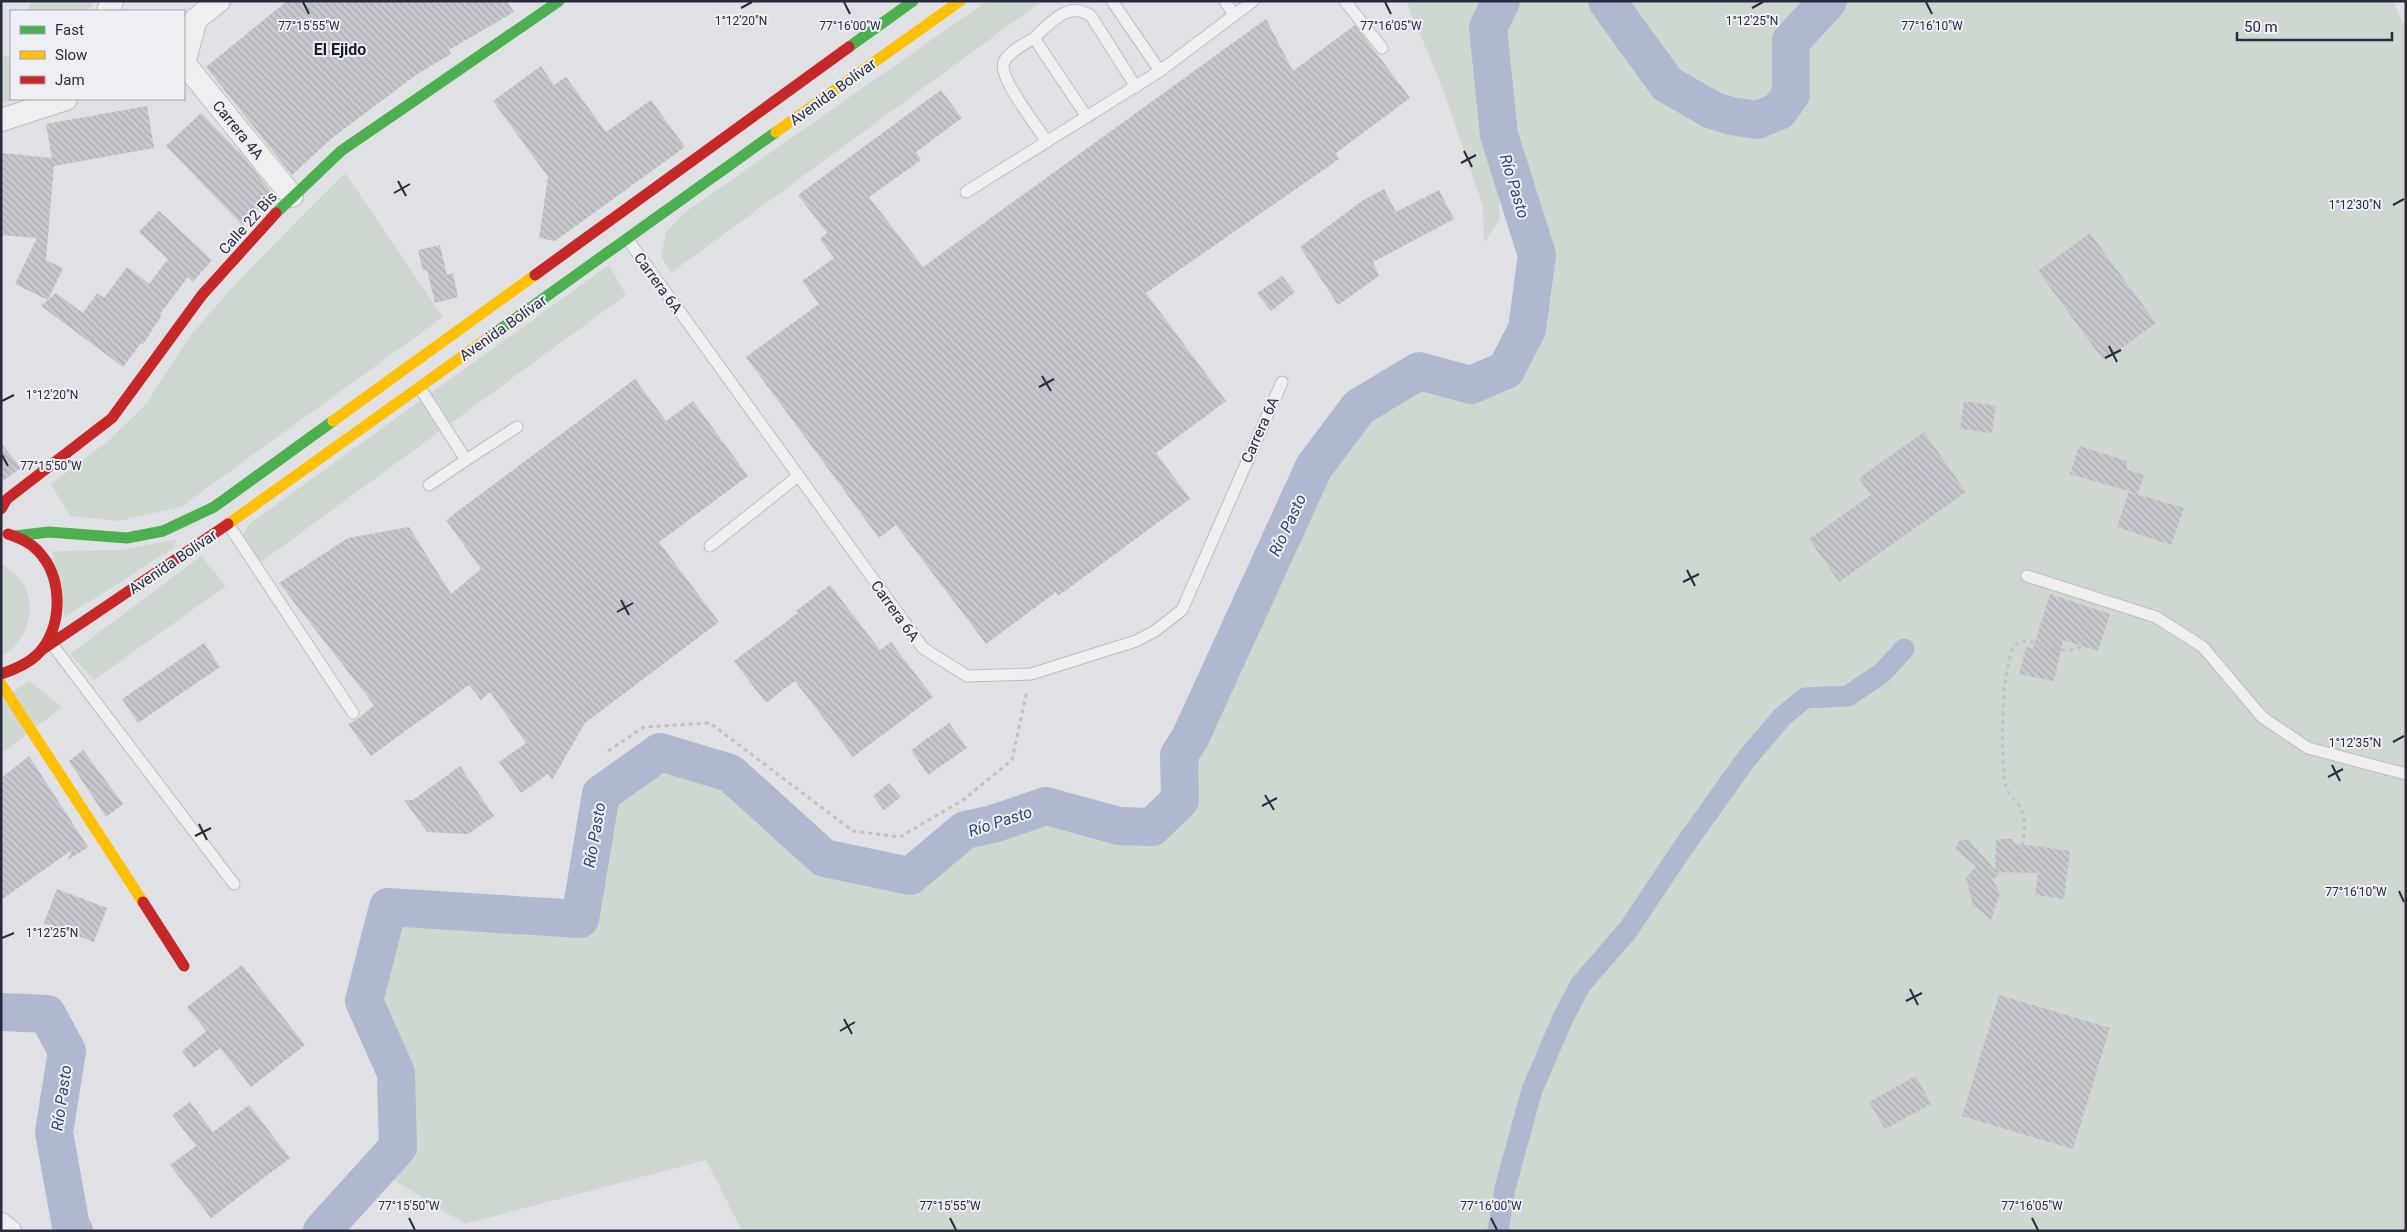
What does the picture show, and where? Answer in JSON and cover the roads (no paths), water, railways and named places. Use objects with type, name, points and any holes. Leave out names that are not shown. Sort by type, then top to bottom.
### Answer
[{"type":"main road","name":"Calle 22 Bis","points":[[1,509],[7,499],[112,418],[202,295],[292,196],[341,150],[559,1]]},
{"type":"main road","name":"Avenida Bolívar","points":[[15,536],[49,532],[126,538],[163,531],[214,508],[913,1]]},
{"type":"main road","name":"Avenida Bolívar","points":[[1,674],[22,666],[47,646],[228,524],[960,1]]},
{"type":"main road","points":[[1,532],[15,536],[37,551],[52,573],[59,599],[56,625],[47,646]]},
{"type":"main road","points":[[1,684],[184,966]]},
{"type":"street","points":[[185,59],[196,19],[219,1]]},
{"type":"street","name":"Carrera 4A","points":[[185,64],[292,196]]},
{"type":"street","points":[[1,120],[63,100]]},
{"type":"street","points":[[1,684],[22,666]]},
{"type":"street","points":[[1,1224],[10,1231]]},
{"type":"lane","points":[[1112,1],[1160,71]]},
{"type":"lane","points":[[1225,1],[1234,16]]},
{"type":"lane","points":[[966,192],[1136,87],[1253,1]]},
{"type":"lane","points":[[1345,1],[1382,48]]},
{"type":"lane","points":[[1048,142],[1008,83],[1003,71],[1003,63],[1008,56],[1034,38],[1054,19],[1070,10],[1083,10],[1091,16],[1136,87]]},
{"type":"lane","points":[[1034,38],[1087,117]]},
{"type":"lane","name":"Carrera 6A","points":[[628,240],[797,477],[923,648],[967,676],[1031,674],[1136,641],[1155,632],[1182,610],[1282,382]]},
{"type":"lane","points":[[420,388],[466,460]]},
{"type":"lane","points":[[429,485],[517,426]]},
{"type":"lane","points":[[710,546],[797,477]]},
{"type":"lane","points":[[228,524],[353,713]]},
{"type":"lane","points":[[2027,576],[2156,617],[2203,647],[2262,717],[2308,748],[2406,774]]},
{"type":"lane","points":[[47,646],[234,884]]},
{"type":"waterway","name":"Río Pasto","points":[[322,1231],[398,1147],[396,1073],[364,1001],[388,907],[580,919],[601,794],[660,752],[730,773],[824,858],[910,876],[965,830],[993,824],[1046,806],[1119,826],[1152,827],[1180,800],[1179,755],[1190,738],[1314,467],[1359,407],[1419,371],[1471,385],[1506,370],[1527,329],[1537,255],[1499,135],[1488,28],[1501,1]]},
{"type":"waterway","name":"Río Pasto","points":[[1607,1],[1667,84],[1712,110],[1731,116],[1757,120],[1779,111],[1791,94],[1791,41],[1828,1]]},
{"type":"waterway","points":[[1498,1231],[1505,1188],[1532,1090],[1563,1018],[1581,984],[1628,930],[1682,849],[1747,758],[1782,717],[1805,698],[1848,696],[1882,673],[1904,649]]},
{"type":"waterway","name":"Río Pasto","points":[[1,1012],[47,1014],[67,1051],[54,1132],[71,1227],[74,1231]]},
{"type":"district","name":"El Ejido","points":[[340,49]]}]
